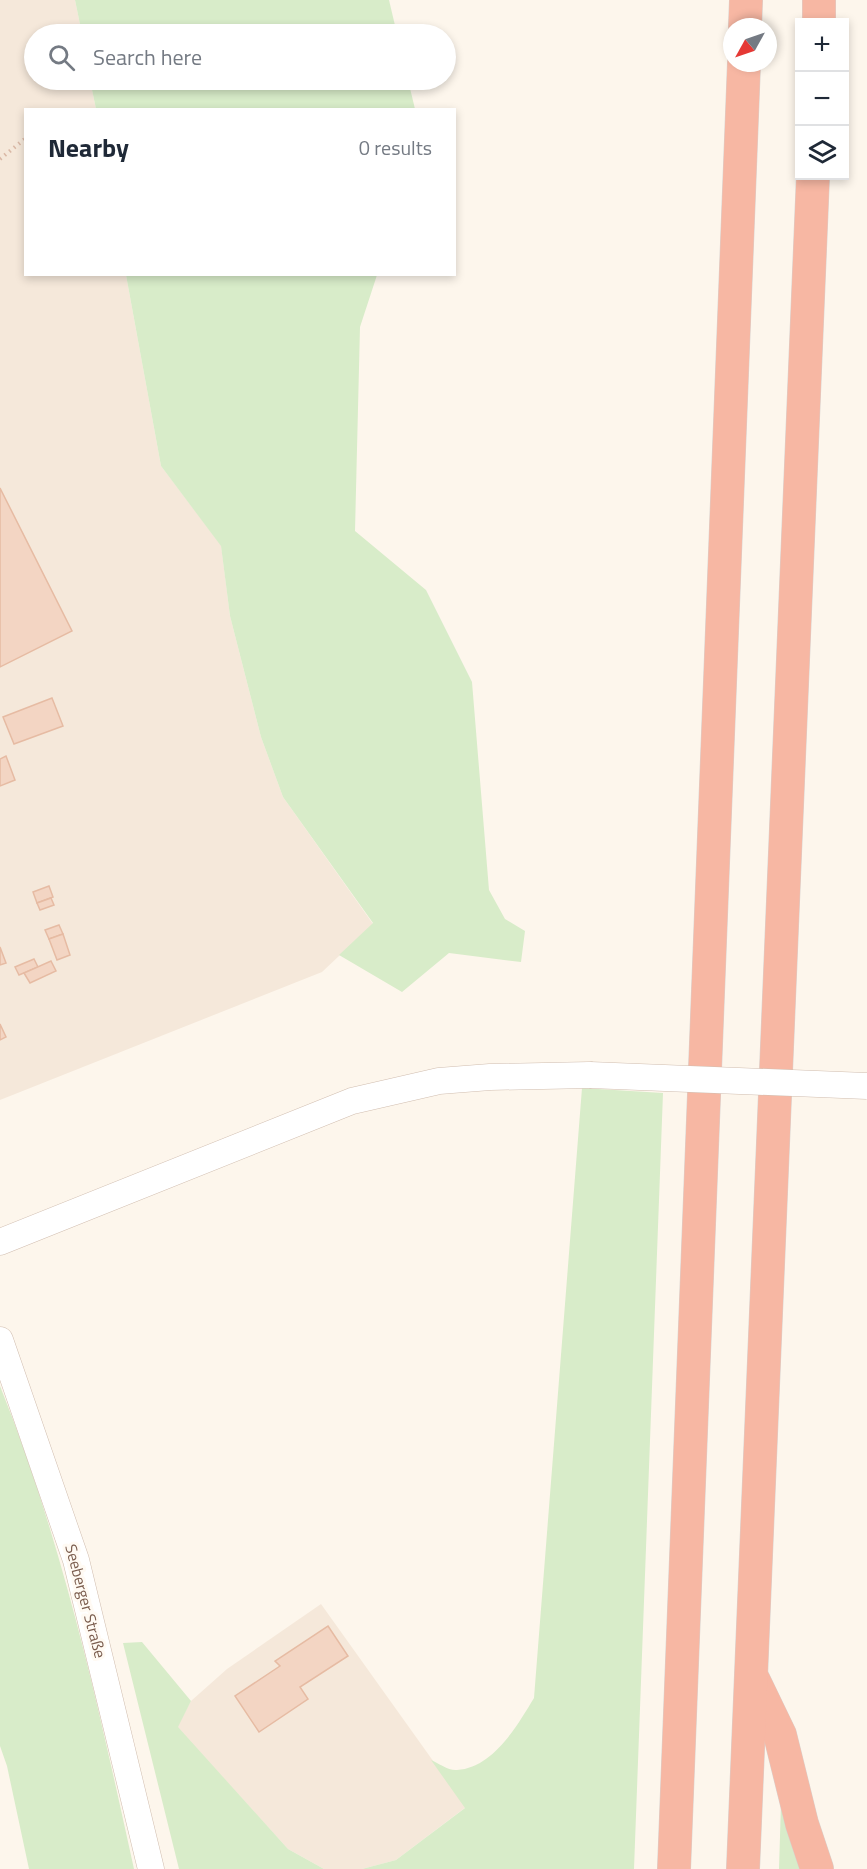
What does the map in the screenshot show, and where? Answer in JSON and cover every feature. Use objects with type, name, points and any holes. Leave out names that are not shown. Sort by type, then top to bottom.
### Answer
[{"type":"highway","points":[[745,18],[746,0]]},
{"type":"highway","points":[[819,0],[819,18]]},
{"type":"highway","points":[[674,1869],[744,72]]},
{"type":"highway","points":[[743,1869],[813,180]]},
{"type":"highway","points":[[752,1677],[780,1735],[802,1824],[817,1869]]},
{"type":"street","points":[[0,1242],[352,1101],[399,1088],[439,1081],[490,1077],[590,1075],[867,1086]]},
{"type":"street","name":"Seeberger Straße","points":[[0,1340],[76,1560],[151,1869]]},
{"type":"path","points":[[0,159],[24,140]]},
{"type":"shaded area","points":[[0,0],[75,0],[80,24],[24,24],[24,90],[92,90],[96,108],[24,108],[24,276],[126,276],[161,466],[221,545],[230,616],[261,737],[283,797],[373,924],[322,972],[0,1100]]},
{"type":"shaded area","points":[[321,1604],[466,1807],[396,1860],[362,1869],[324,1869],[288,1849],[177,1727],[191,1701],[227,1669]]},
{"type":"green space","points":[[75,0],[389,0],[395,24],[80,24]]},
{"type":"green space","points":[[92,90],[410,90],[415,108],[96,108]]},
{"type":"green space","points":[[126,276],[377,276],[360,327],[355,531],[426,590],[472,682],[489,890],[505,919],[525,931],[521,962],[449,953],[402,992],[339,955],[373,923],[283,797],[261,737],[230,616],[221,546],[161,466]]},
{"type":"green space","points":[[582,1088],[663,1093],[634,1869],[362,1869],[396,1860],[465,1808],[431,1760],[454,1770],[482,1762],[493,1754],[512,1733],[534,1698]]},
{"type":"green space","points":[[0,1386],[61,1565],[107,1746],[134,1869],[29,1869],[7,1766],[0,1746]]},
{"type":"green space","points":[[142,1642],[191,1701],[178,1727],[288,1849],[324,1869],[179,1869],[123,1643]]},
{"type":"green space","points":[[781,1803],[804,1869],[779,1869]]},
{"type":"building","points":[[0,488],[72,631],[0,667]]},
{"type":"building","points":[[52,698],[63,726],[14,744],[3,717]]},
{"type":"building","points":[[6,756],[15,780],[0,786],[0,759]]},
{"type":"building","points":[[49,886],[53,897],[37,903],[33,892]]},
{"type":"building","points":[[51,898],[54,905],[40,910],[37,903]]},
{"type":"building","points":[[59,925],[63,934],[49,939],[45,930]]},
{"type":"building","points":[[63,934],[70,955],[57,960],[49,939]]},
{"type":"building","points":[[0,947],[6,963],[0,965]]},
{"type":"building","points":[[34,959],[38,967],[19,975],[15,967]]},
{"type":"building","points":[[51,961],[56,971],[30,983],[24,973]]},
{"type":"building","points":[[0,1024],[6,1037],[0,1040]]},
{"type":"building","points":[[328,1626],[348,1656],[300,1687],[308,1699],[259,1732],[235,1696],[280,1666],[275,1661]]}]
